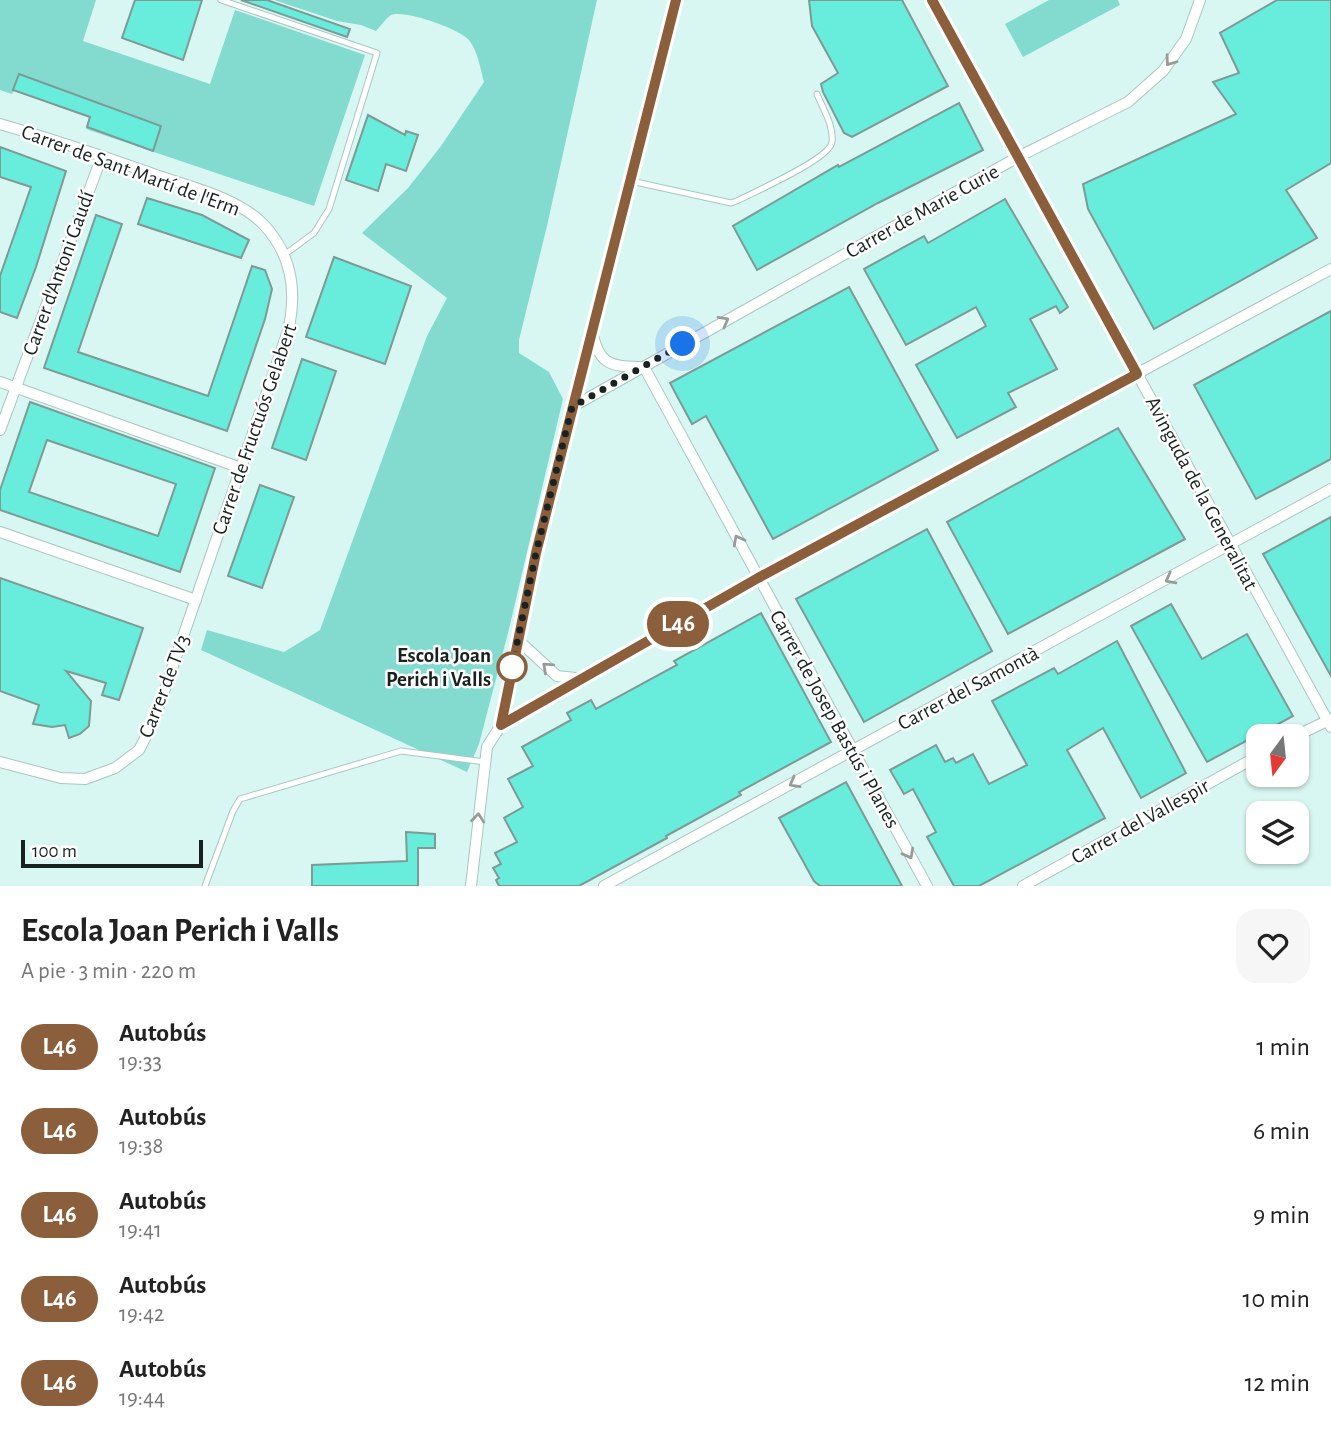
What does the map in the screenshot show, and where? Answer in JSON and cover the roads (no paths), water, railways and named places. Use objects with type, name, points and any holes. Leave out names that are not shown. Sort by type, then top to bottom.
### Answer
[{"type":"street","points":[[471,886],[487,747],[501,725],[517,640],[572,407],[676,0]]},
{"type":"street","name":"Avinguda de la Generalitat","points":[[932,0],[1230,546],[1330,723]]},
{"type":"street","name":"Carrer de Marie Curie","points":[[572,407],[1018,158],[1128,102],[1163,71],[1186,39],[1200,0]]},
{"type":"street","name":"Carrer de Sant Martí de l'Erm","points":[[0,124],[180,183],[246,211],[264,225],[284,255]]},
{"type":"street","name":"Carrer d'Antoni Gaudí","points":[[0,430],[102,156]]},
{"type":"street","name":"Carrer de Fructuós Gelabert","points":[[196,600],[292,318],[293,290],[284,255]]},
{"type":"street","points":[[501,725],[758,578],[1331,269]]},
{"type":"street","points":[[592,333],[596,351],[606,362],[617,366],[643,367]]},
{"type":"street","name":"Carrer de Josep Bastús i Planes","points":[[643,367],[927,886]]},
{"type":"street","points":[[0,382],[241,468]]},
{"type":"street","name":"Carrer del Samontà","points":[[604,886],[1331,489]]},
{"type":"street","points":[[0,532],[196,600]]},
{"type":"street","name":"Carrer de TV3","points":[[0,762],[61,778],[85,779],[115,768],[139,750],[154,721],[196,600]]},
{"type":"street","points":[[517,640],[557,676],[584,679]]},
{"type":"street","points":[[1309,731],[1330,723]]},
{"type":"street","name":"Carrer del Vallespir","points":[[1023,886],[1246,763]]},
{"type":"lane","points":[[221,0],[377,53],[329,209],[314,233],[284,255]]},
{"type":"lane","points":[[631,181],[731,203],[739,200],[830,149],[830,126],[817,94]]},
{"type":"lane","points":[[205,886],[240,799],[401,751],[485,762]]},
{"type":"place","name":"Escola Joan Perich i Valls","points":[[512,667]]}]
